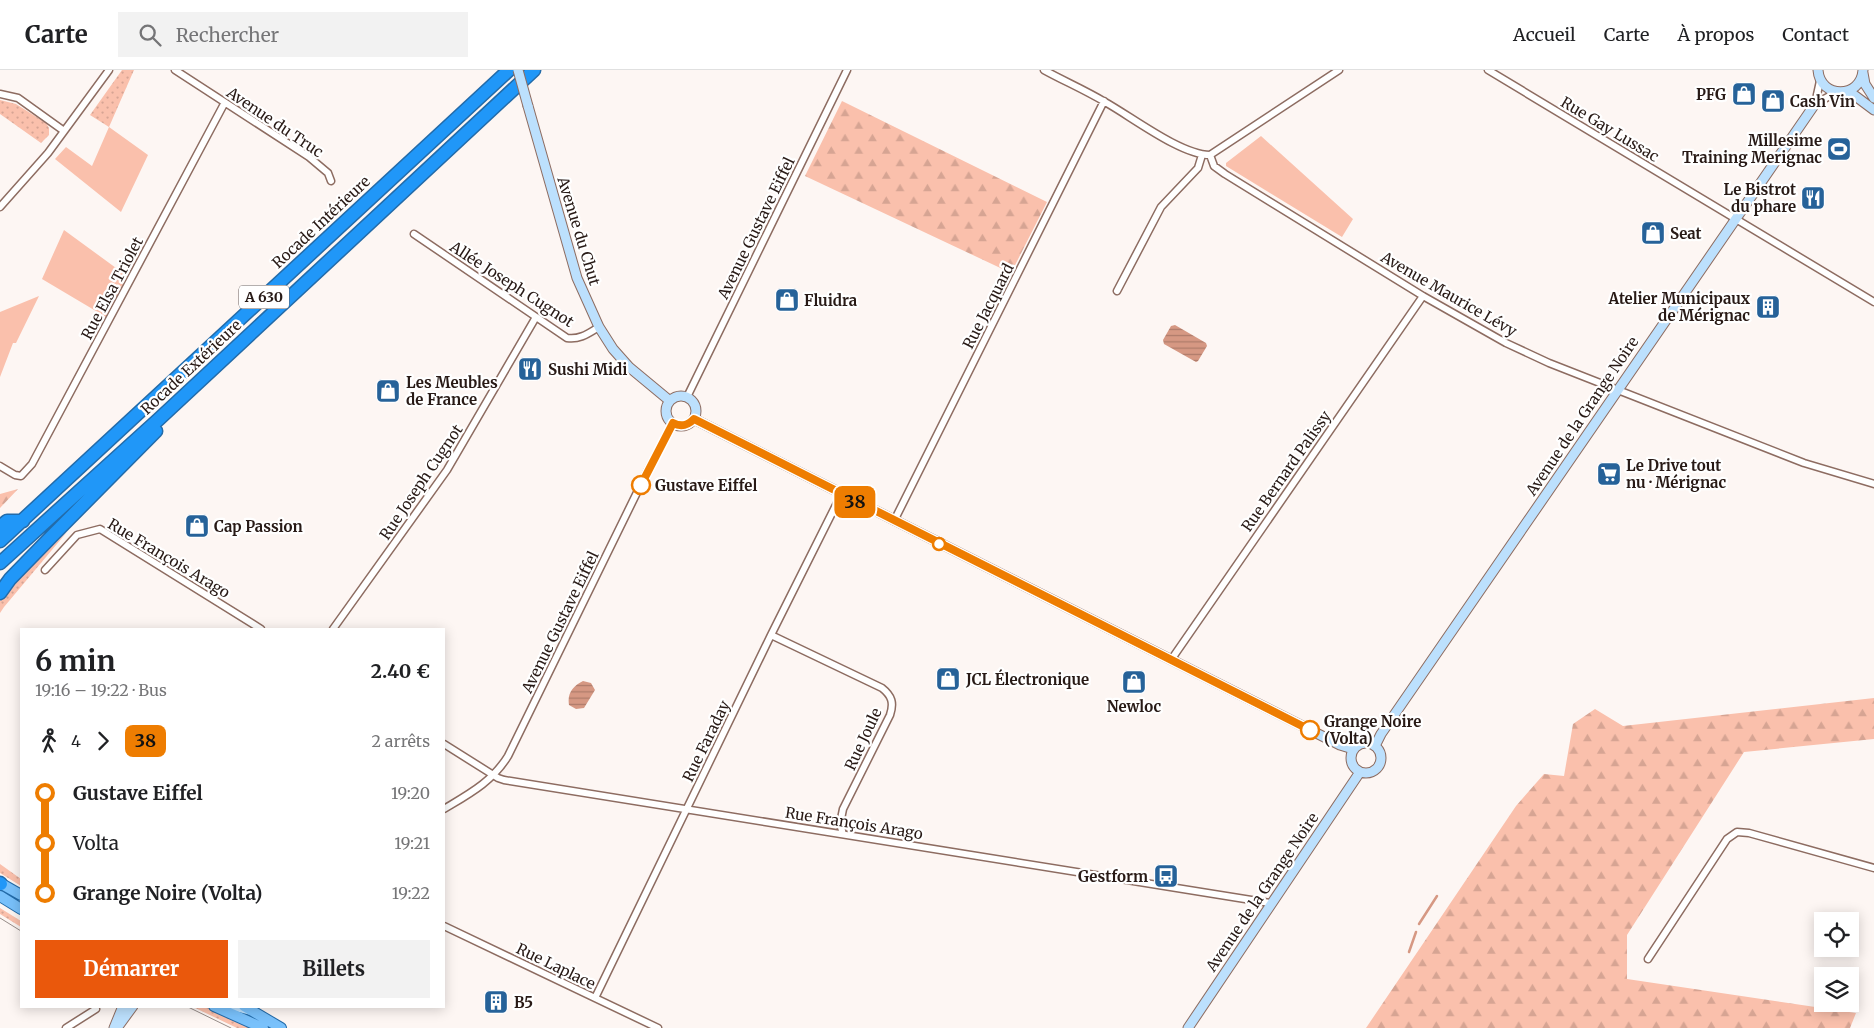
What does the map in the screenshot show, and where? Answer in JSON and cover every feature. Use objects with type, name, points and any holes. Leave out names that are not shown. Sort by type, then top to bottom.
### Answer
[{"type":"highway","name":"Rocade Intérieure","points":[[0,541],[509,70]]},
{"type":"highway","name":"Rocade Extérieure","points":[[0,564],[159,419],[534,70]]},
{"type":"highway","points":[[0,593],[10,579],[156,433],[159,419]]},
{"type":"highway","points":[[0,527],[7,521],[23,521]]},
{"type":"main road","points":[[0,886],[20,895]]},
{"type":"main road","points":[[0,886],[20,908]]},
{"type":"main road","points":[[218,1008],[262,1028]]},
{"type":"main road","points":[[247,1008],[281,1028]]},
{"type":"street","points":[[0,207],[48,153],[109,70]]},
{"type":"street","name":"Avenue du Truc","points":[[175,70],[224,104],[309,157],[328,173],[331,181]]},
{"type":"street","name":"Avenue du Chut","points":[[518,70],[577,278],[599,328],[613,349],[629,366],[670,401]]},
{"type":"street","name":"Avenue Gustave Eiffel","points":[[687,397],[847,70]]},
{"type":"street","points":[[1044,70],[1104,101],[1186,150],[1202,155],[1210,155],[1339,70]]},
{"type":"street","name":"Rue Gay Lussac","points":[[1488,70],[1874,302]]},
{"type":"street","points":[[1818,70],[1820,81],[1825,86],[1854,95],[1874,110]]},
{"type":"street","points":[[1842,92],[1858,85],[1863,72]]},
{"type":"street","points":[[1863,72],[1865,84],[1874,98]]},
{"type":"street","name":"Avenue de la Grange Noire","points":[[1375,746],[1381,734],[1815,104],[1820,81]]},
{"type":"street","name":"Avenue de la Grange Noire","points":[[1815,104],[1842,92]]},
{"type":"street","points":[[0,94],[18,98],[64,131]]},
{"type":"street","name":"Rue Jacquard","points":[[894,521],[1104,101]]},
{"type":"street","name":"Rue Elsa Triolet","points":[[0,466],[15,476],[21,476],[32,464],[224,104]]},
{"type":"street","points":[[1117,291],[1161,207],[1198,168],[1202,155]]},
{"type":"street","name":"Avenue Maurice Lévy","points":[[1210,155],[1214,166],[1225,174],[1423,296],[1506,343],[1549,363],[1804,463],[1874,484]]},
{"type":"street","name":"Allée Joseph Cugnot","points":[[414,234],[567,338],[573,339],[584,336],[599,328]]},
{"type":"street","name":"Rue Bernard Palissy","points":[[1171,660],[1423,296]]},
{"type":"street","name":"Rue Joseph Cugnot","points":[[334,628],[447,470],[536,317]]},
{"type":"street","points":[[678,396],[687,397],[694,402],[696,407],[694,419],[682,426],[673,423],[669,420],[666,410],[670,401],[678,396]]},
{"type":"street","points":[[694,419],[1340,746],[1353,749]]},
{"type":"street","name":"Avenue Gustave Eiffel","points":[[445,808],[475,791],[494,775],[508,756],[648,470],[673,423]]},
{"type":"street","name":"Rue Faraday","points":[[595,998],[841,494]]},
{"type":"street","name":"Rue François Arago","points":[[45,570],[77,535],[100,529],[259,628]]},
{"type":"street","name":"Rue Joule","points":[[771,635],[882,688],[891,697],[892,707],[890,715],[843,809],[840,824],[843,834]]},
{"type":"street","points":[[1366,743],[1375,746],[1380,754],[1378,768],[1369,773],[1356,770],[1350,758],[1353,749],[1366,743]]},
{"type":"street","name":"Rue François Arago","points":[[445,745],[504,780],[1270,903]]},
{"type":"street","name":"Avenue de la Grange Noire","points":[[1188,1028],[1270,903],[1360,772]]},
{"type":"street","points":[[1648,960],[1727,839],[1737,832],[1749,833],[1874,868]]},
{"type":"street","name":"Rue Laplace","points":[[445,926],[658,1028]]},
{"type":"street","points":[[115,1028],[122,1008]]},
{"type":"street","points":[[115,1028],[131,1008]]},
{"type":"street","points":[[66,1028],[96,1009]]},
{"type":"green space","points":[[122,70],[134,70],[109,127],[90,115]]},
{"type":"green space","points":[[0,100],[16,104],[46,123],[49,128],[49,135],[41,143],[0,114]]},
{"type":"green space","points":[[842,101],[1047,202],[1011,273],[805,176]]},
{"type":"green space","points":[[109,127],[148,155],[121,212],[55,159],[66,147],[92,166]]},
{"type":"green space","points":[[1261,136],[1353,219],[1342,237],[1226,166],[1226,163]]},
{"type":"green space","points":[[64,230],[127,276],[106,317],[42,279]]},
{"type":"green space","points":[[39,296],[16,343],[13,343],[0,377],[0,312]]},
{"type":"green space","points":[[18,489],[0,508],[0,494]]},
{"type":"green space","points":[[67,532],[0,613],[0,601],[21,575]]},
{"type":"green space","points":[[1874,698],[1874,739],[1744,752],[1627,935],[1627,979],[1814,1007],[1814,1012],[1856,1013],[1850,1028],[1366,1028],[1516,806],[1544,774],[1564,776],[1573,724],[1595,709],[1623,726]]},
{"type":"green space","points":[[0,864],[20,878],[20,885],[0,873]]},
{"type":"green space","points":[[0,908],[20,920],[20,926],[0,914]]},
{"type":"green space","points":[[195,1008],[209,1008],[257,1028],[237,1028]]},
{"type":"shaded area","points":[[1175,325],[1206,343],[1207,346],[1198,361],[1196,362],[1164,344],[1163,340],[1171,326]]},
{"type":"shaded area","points":[[583,681],[591,683],[595,690],[584,708],[576,709],[569,705],[570,693],[576,685]]},
{"type":"waterway","points":[[1419,924],[1437,896]]},
{"type":"waterway","points":[[1409,952],[1416,932]]},
{"type":"tram line","points":[[0,918],[20,930]]},
{"type":"tram line","points":[[190,1008],[231,1028]]},
{"type":"bus line","name":"38","points":[[641,485],[673,423],[682,426],[694,419],[706,427],[1310,730]]},
{"type":"place","name":"PFG","points":[[1744,94]]},
{"type":"place","name":"Cash Vin","points":[[1773,101]]},
{"type":"place","name":"Millesime Training Merignac","points":[[1839,149]]},
{"type":"place","name":"Le Bistrot du phare","points":[[1813,198]]},
{"type":"place","name":"Seat","points":[[1653,233]]},
{"type":"place","name":"Fluidra","points":[[787,300]]},
{"type":"place","name":"Atelier Municipaux de Mérignac","points":[[1768,307]]},
{"type":"place","name":"Sushi Midi","points":[[530,369]]},
{"type":"place","name":"Les Meubles de France","points":[[388,391]]},
{"type":"place","name":"Le Drive tout nu · Mérignac","points":[[1609,474]]},
{"type":"place","name":"Gustave Eiffel","points":[[641,485]]},
{"type":"place","name":"Cap Passion","points":[[197,526]]},
{"type":"place","name":"JCL Électronique","points":[[948,679]]},
{"type":"place","name":"Newloc","points":[[1134,682]]},
{"type":"place","name":"Grange Noire (Volta)","points":[[1310,730]]},
{"type":"place","name":"Gestform","points":[[1166,876]]},
{"type":"place","name":"B5","points":[[496,1002]]}]
